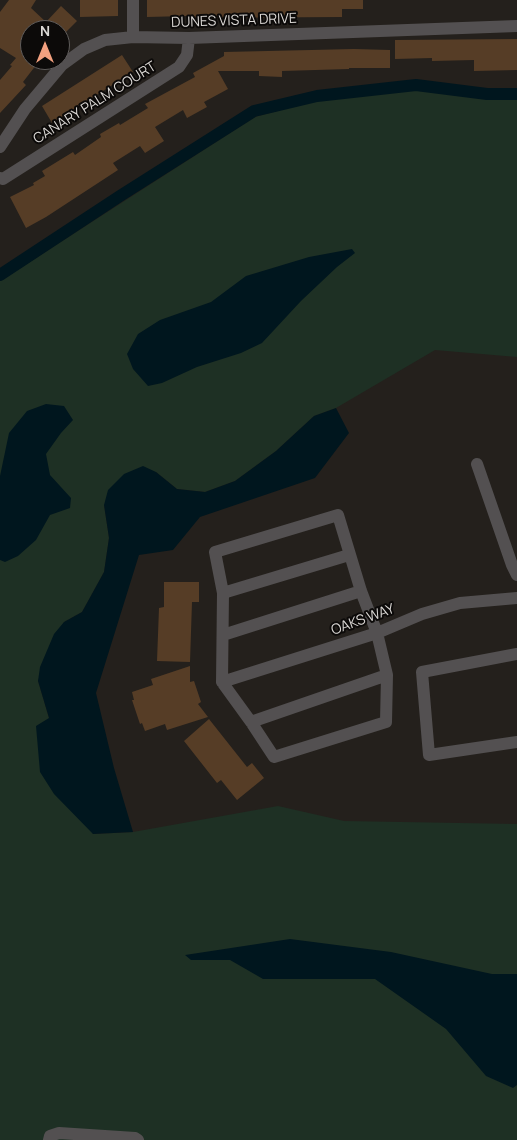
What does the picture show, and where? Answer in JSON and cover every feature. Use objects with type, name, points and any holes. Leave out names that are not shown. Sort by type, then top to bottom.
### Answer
[{"type":"street","points":[[133,37],[134,0]]},
{"type":"street","name":"DUNES VISTA DRIVE","points":[[0,147],[25,110],[62,65],[84,49],[105,40],[133,37],[189,38],[517,26]]},
{"type":"street","name":"CANARY PALM COURT","points":[[0,178],[3,179],[179,67],[187,55],[189,38]]},
{"type":"street","points":[[477,464],[517,575]]},
{"type":"street","points":[[338,515],[361,591],[377,633],[387,675],[386,722],[274,757],[222,682],[223,593],[215,552],[338,515]]},
{"type":"street","points":[[223,593],[350,555]]},
{"type":"street","points":[[223,635],[361,591]]},
{"type":"street","name":"OAKS WAY","points":[[222,682],[377,633],[422,614],[460,603],[517,598]]},
{"type":"street","points":[[517,654],[422,672],[429,755],[517,742]]},
{"type":"street","points":[[251,722],[387,675]]},
{"type":"street","points":[[49,1140],[50,1136],[59,1134],[96,1138],[135,1138],[138,1140]]},
{"type":"green space","points":[[414,90],[486,99],[517,99],[517,357],[435,350],[336,408],[314,416],[276,451],[235,481],[205,492],[177,489],[156,472],[104,505],[109,538],[104,572],[82,612],[64,622],[38,681],[49,718],[93,834],[133,832],[278,806],[344,821],[517,824],[517,1140],[0,1140],[0,281],[255,117],[318,100]]},
{"type":"water","points":[[352,249],[355,253],[301,301],[262,343],[241,353],[197,367],[162,383],[148,386],[133,369],[127,354],[138,334],[160,320],[211,302],[246,276],[309,257]]},
{"type":"water","points":[[46,404],[64,406],[73,420],[46,454],[50,475],[71,498],[70,508],[50,515],[36,540],[18,556],[5,562],[0,560],[0,476],[9,433],[27,411]]},
{"type":"water","points":[[336,408],[349,433],[315,478],[200,517],[173,550],[139,555],[96,693],[114,768],[133,832],[93,834],[54,794],[40,772],[36,726],[49,718],[38,681],[40,667],[54,634],[64,622],[82,612],[104,572],[109,538],[104,505],[108,490],[124,474],[143,466],[156,472],[177,489],[205,492],[235,481],[276,451],[314,416]]},
{"type":"water","points":[[290,939],[391,952],[492,974],[517,974],[517,1085],[513,1088],[486,1076],[446,1029],[375,979],[263,979],[230,960],[191,960],[185,955]]},
{"type":"building","points":[[9,0],[36,0],[31,8],[44,20],[20,20],[20,70],[32,70],[23,82],[26,85],[0,113],[0,80],[16,58],[0,48],[0,12]]},
{"type":"building","points":[[80,0],[118,0],[118,16],[80,17]]},
{"type":"building","points":[[147,0],[363,0],[363,9],[342,9],[342,17],[147,17]]},
{"type":"building","points":[[61,6],[77,21],[70,28],[70,20],[48,20]]},
{"type":"building","points":[[517,39],[517,70],[474,71],[474,60],[432,61],[432,58],[395,59],[395,40]]},
{"type":"building","points":[[390,50],[390,68],[282,71],[282,77],[259,76],[259,71],[218,71],[228,89],[204,102],[207,107],[187,118],[183,110],[155,127],[164,141],[145,153],[140,146],[113,163],[118,170],[46,217],[26,228],[10,197],[34,185],[33,183],[45,176],[42,171],[73,152],[75,155],[101,137],[100,134],[119,123],[120,125],[148,108],[145,104],[195,77],[193,73],[224,56],[224,52]]},
{"type":"building","points":[[122,55],[133,72],[52,123],[42,106]]},
{"type":"building","points":[[164,582],[199,582],[199,602],[192,602],[190,662],[157,661],[159,608],[164,607]]},
{"type":"building","points":[[190,666],[190,682],[194,681],[201,702],[198,704],[208,717],[167,730],[165,724],[145,731],[142,723],[140,724],[132,700],[134,700],[132,692],[153,685],[151,679]]},
{"type":"building","points":[[209,719],[247,767],[252,763],[264,778],[237,800],[221,780],[217,783],[184,741]]},
{"type":"waterway","points":[[0,275],[254,111],[317,96],[416,85],[487,94],[517,94]]}]
